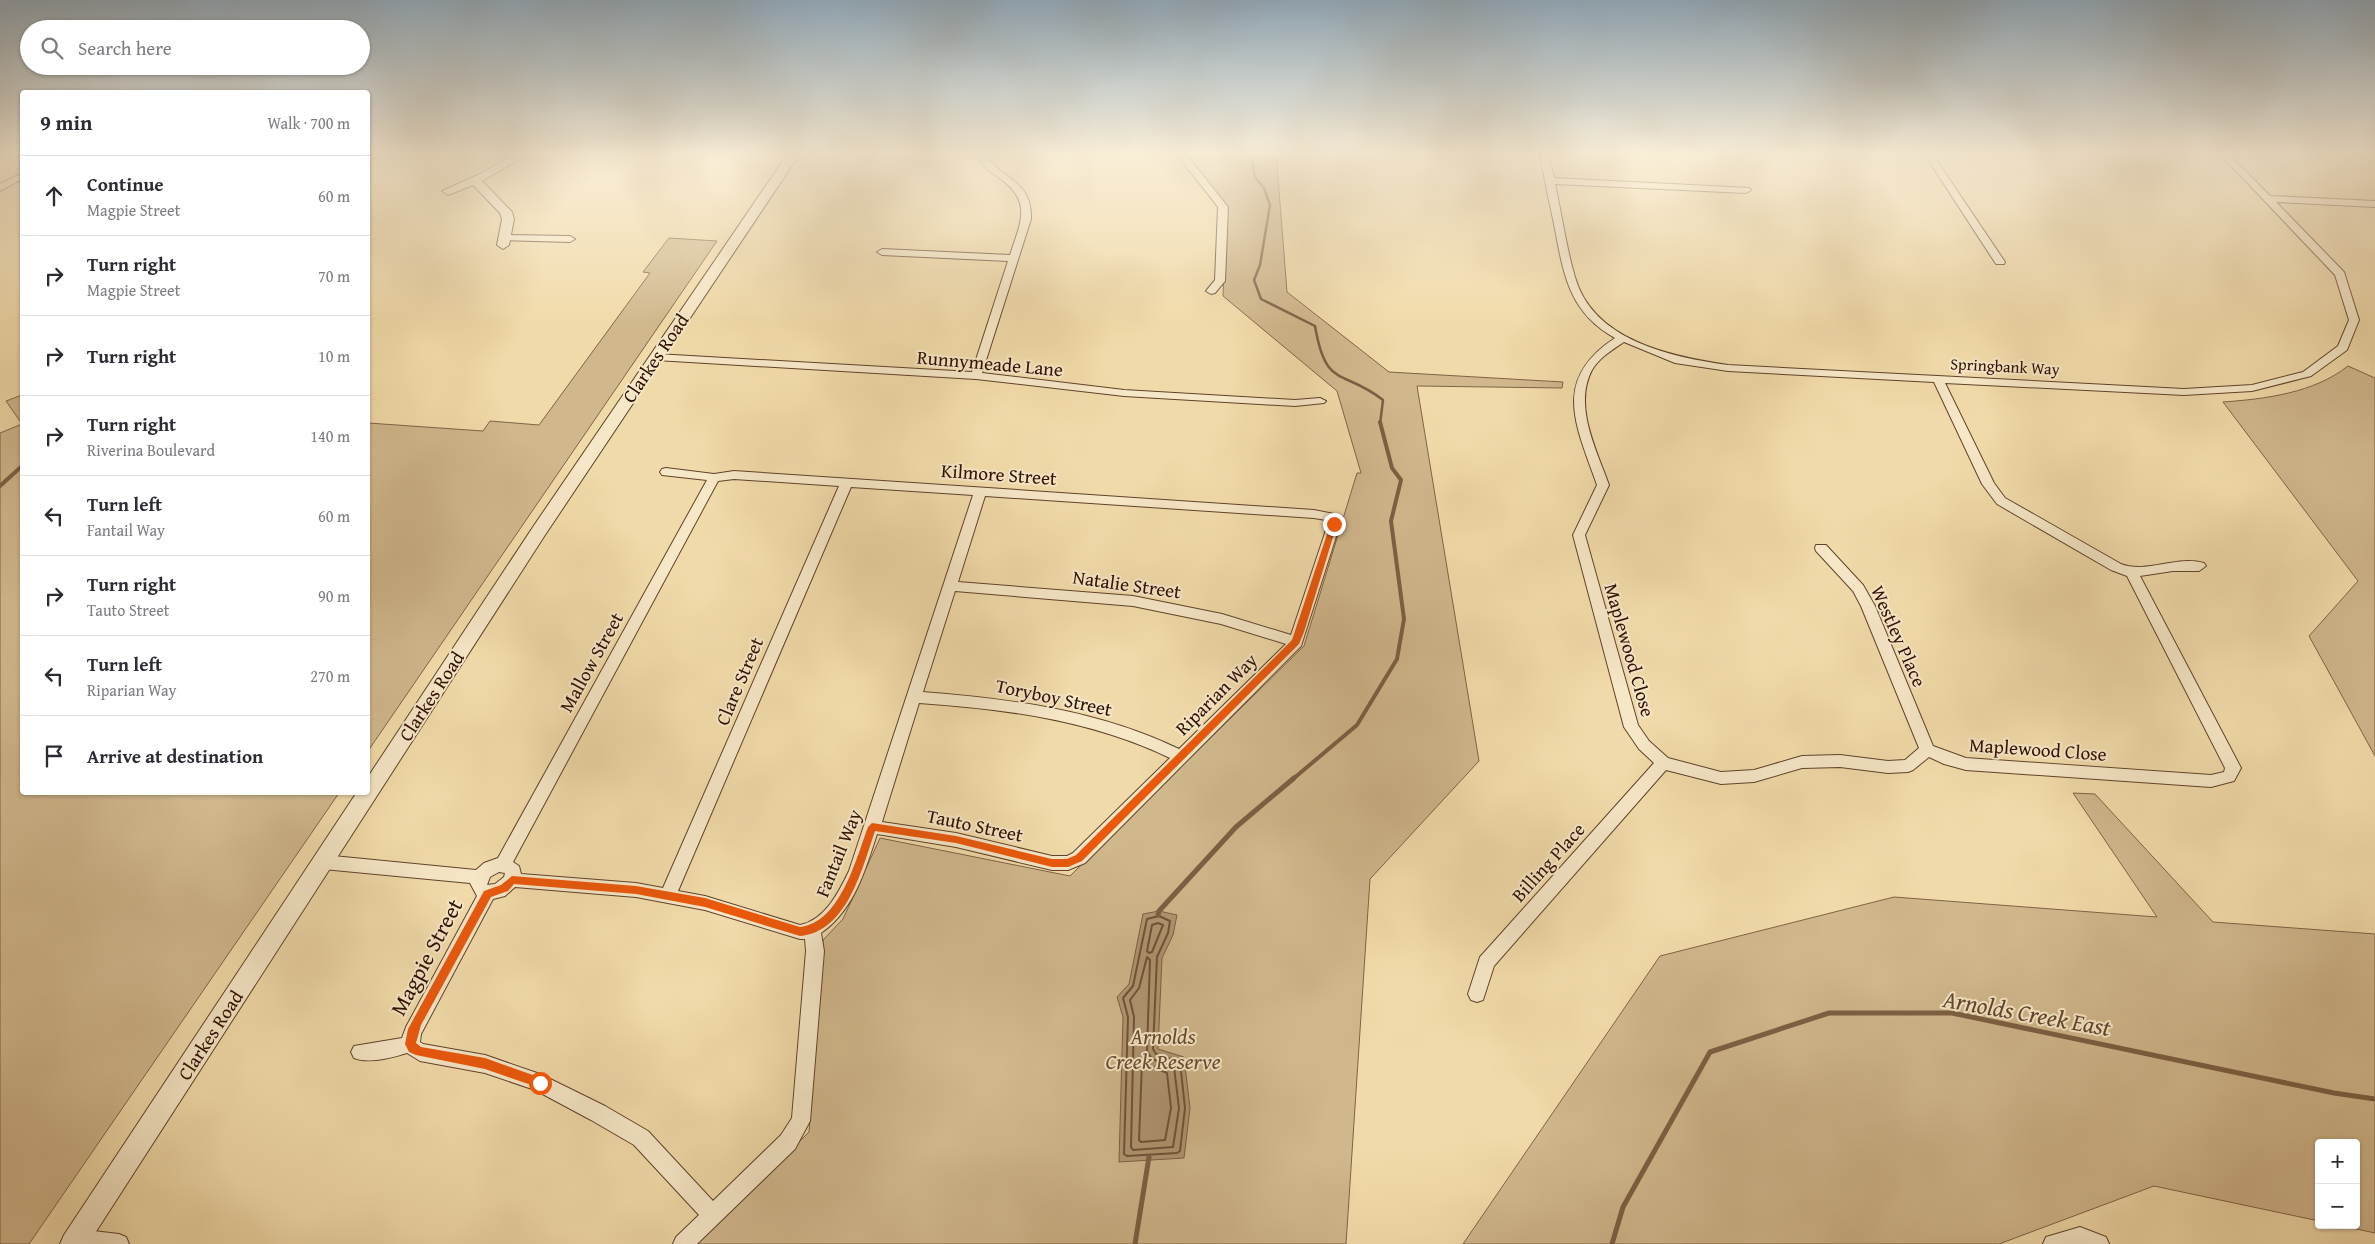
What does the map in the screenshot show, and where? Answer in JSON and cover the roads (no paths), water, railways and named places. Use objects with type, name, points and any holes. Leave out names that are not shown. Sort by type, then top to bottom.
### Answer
[{"type":"street","points":[[504,210],[508,220],[504,242],[570,239]]},
{"type":"street","name":"Clarkes Road","points":[[370,788],[538,531],[756,210]]},
{"type":"street","points":[[976,376],[1026,220],[1026,210]]},
{"type":"street","points":[[1211,291],[1220,281],[1223,210]]},
{"type":"street","name":"Springbank Way","points":[[1556,210],[1570,280],[1584,306],[1601,326],[1640,347],[1679,361],[1728,368],[2184,392],[2252,388],[2307,374],[2343,348],[2354,320],[2340,274],[2279,210]]},
{"type":"street","points":[[1966,210],[2000,262]]},
{"type":"street","points":[[882,252],[1013,258]]},
{"type":"street","name":"Maplewood Close","points":[[1623,338],[1605,347],[1588,364],[1582,381],[1579,401],[1581,421],[1603,485],[1579,535],[1631,727],[1644,745],[1663,763],[1721,778],[1754,776],[1802,762],[1840,761],[1888,767],[1908,766],[1927,750],[1948,760],[1966,764],[2210,780],[2229,777],[2233,768],[2132,573]]},
{"type":"street","name":"Runnymeade Lane","points":[[656,357],[976,376],[1124,393],[1295,403],[1320,401]]},
{"type":"street","points":[[1938,379],[1988,484],[2001,501],[2116,568],[2132,573],[2173,566],[2199,566]]},
{"type":"street","name":"Kilmore Street","points":[[666,472],[714,478],[734,475],[1314,514],[1330,517]]},
{"type":"street","name":"Mallow Street","points":[[503,865],[714,478]]},
{"type":"street","name":"Clare Street","points":[[668,896],[846,483]]},
{"type":"street","name":"Fantail Way","points":[[812,930],[826,922],[837,910],[856,870],[872,827],[980,492]]},
{"type":"street","name":"Riparian Way","points":[[1068,863],[1079,858],[1296,642],[1333,530],[1334,524],[1330,517]]},
{"type":"street","name":"Westley Place","points":[[1821,548],[1858,588],[1868,606],[1927,750]]},
{"type":"street","name":"Natalie Street","points":[[950,586],[1133,601],[1222,619],[1296,642]]},
{"type":"street","name":"Toryboy Street","points":[[914,697],[1011,706],[1054,714],[1156,742],[1182,756]]},
{"type":"street","name":"Billing Place","points":[[1478,994],[1486,962],[1663,763]]},
{"type":"street","name":"Clarkes Road","points":[[75,1242],[366,795]]},
{"type":"street","name":"Tauto Street","points":[[872,827],[956,840],[1052,863],[1068,863]]},
{"type":"street","points":[[322,862],[483,886],[504,888],[512,880],[513,872],[503,865],[492,867],[483,886]]},
{"type":"street","points":[[512,880],[636,890],[705,903],[800,932],[812,930],[815,951],[801,1121],[788,1142],[683,1244]]},
{"type":"street","name":"Magpie Street","points":[[410,1044],[412,1033],[483,886]]},
{"type":"street","name":"Magpie Street","points":[[360,1052],[379,1051],[410,1044]]},
{"type":"street","name":"Magpie Street","points":[[410,1044],[420,1052],[485,1064],[540,1083],[598,1113],[641,1138],[713,1215]]},
{"type":"street","points":[[2053,1244],[2080,1236],[2099,1244]]},
{"type":"street","points":[[75,1242],[118,1244]]},
{"type":"water","points":[[1159,911],[1177,915],[1173,935],[1162,958],[1158,1049],[1184,1057],[1190,1108],[1184,1158],[1119,1162],[1123,1017],[1117,997],[1129,984],[1143,914]]},
{"type":"waterway","points":[[1269,210],[1260,265],[1254,280],[1261,299],[1315,326],[1324,360],[1331,369],[1338,375],[1369,390],[1383,400],[1380,423]]},
{"type":"waterway","points":[[1293,779],[1357,725],[1397,659],[1404,619],[1391,521],[1401,480],[1392,468],[1380,423]]},
{"type":"waterway","points":[[0,486],[20,468]]},
{"type":"waterway","points":[[1158,915],[1159,911],[1236,827],[1294,778]]},
{"type":"waterway","name":"Arnolds Creek East","points":[[1612,1244],[1623,1207],[1710,1052],[1829,1013],[1952,1013],[2334,1093],[2375,1099]]},
{"type":"waterway","points":[[1135,1244],[1149,1157]]},
{"type":"park label","name":"Arnolds Creek Reserve","points":[[1163,1048]]}]
